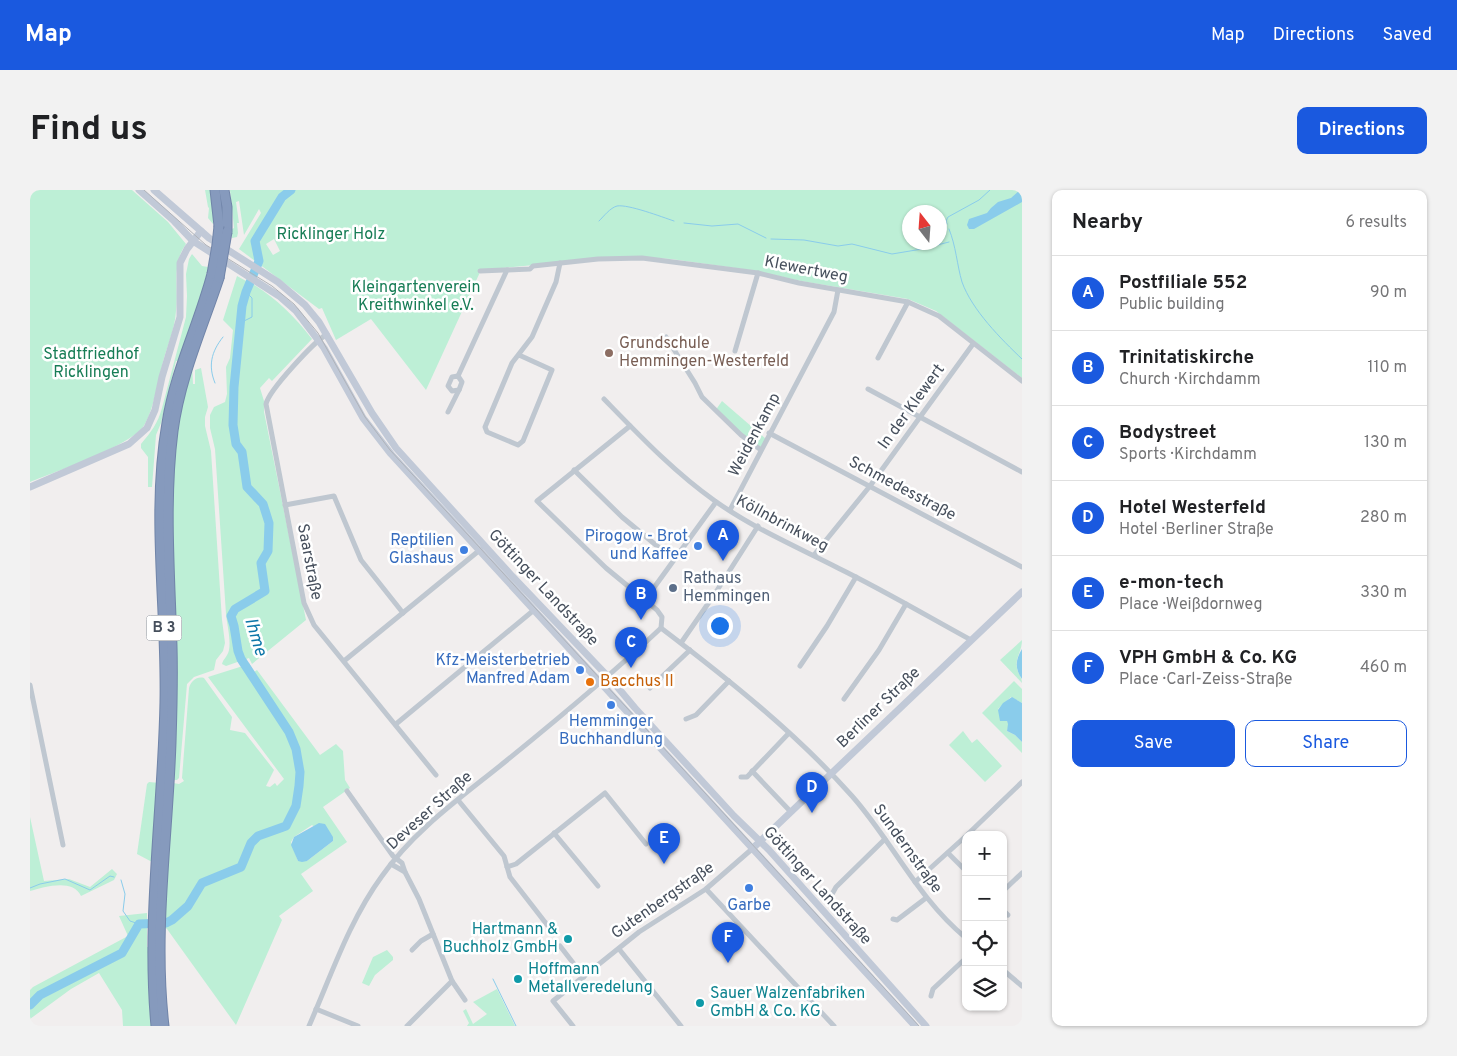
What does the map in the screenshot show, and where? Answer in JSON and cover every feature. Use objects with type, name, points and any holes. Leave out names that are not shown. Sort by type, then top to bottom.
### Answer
[{"type":"highway","name":"B 3","points":[[215,190],[219,226],[215,276]]},
{"type":"highway","name":"B 3","points":[[156,1026],[152,976],[157,912],[165,700],[161,529],[163,447],[174,389],[215,276],[227,232],[227,207],[224,190]]},
{"type":"highway","name":"B 3","points":[[156,933],[164,1026]]},
{"type":"street","name":"Göttinger Landstraße","points":[[139,190],[174,221],[192,241],[260,283],[296,311],[318,341],[369,427],[402,465],[482,548],[926,1026]]},
{"type":"street","name":"Göttinger Landstraße","points":[[154,190],[223,249],[265,274],[294,294],[305,305],[327,334],[388,438],[534,610],[734,816],[756,845],[915,1026]]},
{"type":"street","points":[[30,487],[129,444],[146,428],[155,410],[162,377],[180,317],[180,264],[183,255],[201,231]]},
{"type":"street","name":"Klewertweg","points":[[480,271],[530,268],[533,266],[598,259],[642,258],[758,273],[838,290],[908,302],[939,316],[1022,381]]},
{"type":"street","points":[[520,355],[552,370],[523,441],[518,445],[487,432],[485,427],[512,363],[532,337],[541,318],[556,282],[560,263]]},
{"type":"street","points":[[458,376],[507,270]]},
{"type":"street","points":[[735,351],[758,273]]},
{"type":"street","name":"Weidenkamp","points":[[730,510],[834,312],[838,290]]},
{"type":"street","points":[[878,358],[908,302]]},
{"type":"street","name":"Saarstraße","points":[[327,334],[318,341],[271,392],[266,404],[306,609],[314,625],[436,775]]},
{"type":"street","points":[[666,337],[702,397],[761,450]]},
{"type":"street","name":"In der Klewert","points":[[814,555],[870,486],[974,344]]},
{"type":"street","points":[[458,376],[452,377],[448,386],[452,390],[459,390]]},
{"type":"street","points":[[448,412],[462,382],[458,376]]},
{"type":"street","points":[[868,390],[1022,472]]},
{"type":"street","name":"Köllnbrinkweg","points":[[604,399],[678,472],[716,502],[971,640]]},
{"type":"street","points":[[630,426],[537,501],[606,568],[657,610],[662,617],[661,628]]},
{"type":"street","name":"Schmedesstraße","points":[[770,433],[1022,568]]},
{"type":"street","points":[[574,470],[622,518],[674,560]]},
{"type":"street","points":[[285,505],[334,496],[361,560],[403,614]]},
{"type":"street","points":[[646,600],[716,502]]},
{"type":"street","points":[[681,643],[758,526]]},
{"type":"street","points":[[344,661],[482,548]]},
{"type":"street","points":[[800,666],[856,577]]},
{"type":"street","name":"Berliner Straße","points":[[756,845],[1022,592]]},
{"type":"street","points":[[844,700],[879,650],[906,604]]},
{"type":"street","points":[[396,724],[534,610]]},
{"type":"street","name":"Sundernstraße","points":[[661,628],[729,681],[789,733],[830,773],[853,797],[926,898],[962,934]]},
{"type":"street","name":"Deveser Straße","points":[[309,1026],[358,915],[375,886],[396,858],[429,825],[604,681],[661,628]]},
{"type":"street","points":[[650,688],[690,650]]},
{"type":"street","points":[[686,720],[696,715],[729,681]]},
{"type":"street","points":[[30,685],[63,845]]},
{"type":"street","points":[[741,777],[747,777],[789,733]]},
{"type":"street","points":[[752,771],[790,811]]},
{"type":"street","points":[[970,831],[1022,782]]},
{"type":"street","points":[[346,791],[404,867],[452,981],[465,1000]]},
{"type":"street","points":[[508,867],[516,864],[605,793],[646,844]]},
{"type":"street","points":[[458,800],[504,856],[510,877],[548,926]]},
{"type":"street","points":[[554,833],[598,886]]},
{"type":"street","points":[[831,896],[836,887],[885,839]]},
{"type":"street","points":[[915,882],[962,839]]},
{"type":"street","name":"Gutenbergstraße","points":[[573,1026],[553,1001],[648,926],[706,889],[756,845]]},
{"type":"street","points":[[948,853],[962,867]]},
{"type":"street","points":[[391,864],[405,872]]},
{"type":"street","points":[[1007,887],[1022,873]]},
{"type":"street","points":[[706,889],[834,1026]]},
{"type":"street","points":[[893,919],[897,920],[926,898]]},
{"type":"street","points":[[412,950],[421,941],[433,934]]},
{"type":"street","points":[[560,946],[584,976]]},
{"type":"street","points":[[619,948],[681,1026]]},
{"type":"street","points":[[931,996],[933,988],[962,962]]},
{"type":"street","points":[[1007,973],[1022,986]]},
{"type":"street","points":[[407,1026],[452,981]]},
{"type":"street","points":[[316,1009],[358,1026]]},
{"type":"green space","name":"Stadtfriedhof Ricklingen","points":[[30,190],[132,190],[168,222],[186,244],[181,252],[177,268],[177,302],[174,325],[152,406],[143,427],[123,442],[108,450],[30,482]]},
{"type":"green space","points":[[205,190],[210,190],[213,224],[208,218],[209,208]]},
{"type":"green space","points":[[230,190],[1022,190],[1022,378],[936,311],[908,299],[801,281],[757,271],[671,259],[628,256],[481,270],[426,390],[371,319],[336,340],[322,308],[319,309],[239,249],[261,213],[259,209],[244,235],[239,201],[236,202],[239,223],[237,223],[237,237],[232,238],[232,229],[234,228]],"holes":[[[274,239],[280,251],[273,255],[266,244]]]},
{"type":"green space","points":[[192,254],[202,266],[208,267],[198,308],[178,361],[176,361],[161,423],[156,435],[152,487],[148,487],[148,457],[141,448],[141,444],[154,427],[162,408],[186,317],[186,274]]},
{"type":"green space","points":[[237,276],[248,282],[240,320],[232,406],[235,406],[244,306],[251,283],[284,308],[312,339],[272,381],[269,378],[260,388],[306,620],[252,664],[249,658],[226,666],[222,664],[228,652],[230,641],[226,614],[215,449],[210,428],[210,415],[214,407],[225,402],[227,394],[226,367],[230,358],[233,330],[223,320]]},
{"type":"green space","points":[[192,366],[193,384],[195,384],[195,370],[201,368],[208,407],[205,426],[211,451],[225,643],[223,651],[216,660],[214,670],[194,677],[187,684],[179,778],[172,780],[172,504],[176,441],[182,400]]},
{"type":"green space","points":[[722,401],[766,439],[761,450],[715,411]]},
{"type":"green space","points":[[1022,640],[1017,664],[1022,683],[1000,660]]},
{"type":"green space","points":[[249,663],[254,672],[257,670],[320,755],[336,744],[343,751],[345,780],[350,788],[323,807],[347,842],[301,874],[313,891],[279,916],[282,920],[236,1025],[165,928],[165,903],[173,783],[179,784],[184,781],[182,778],[189,688],[193,681],[197,678],[204,678],[232,717],[230,730],[245,733],[274,770],[266,786],[270,787],[275,783],[277,786],[284,779],[208,677],[243,666],[278,716],[290,737],[296,756],[298,786],[300,784],[299,755],[293,736],[245,665]],"holes":[[[312,825],[333,841],[307,861],[298,861],[291,842],[294,837]]]},
{"type":"green space","points":[[1014,681],[1022,689],[1022,703],[1011,697],[998,709],[1009,724],[1007,731],[1015,735],[1022,742],[1022,753],[982,713]]},
{"type":"green space","points":[[963,731],[972,743],[977,739],[1002,766],[985,782],[949,745]]},
{"type":"green space","points":[[149,782],[160,783],[154,863],[137,854],[147,784]]},
{"type":"green space","points":[[30,817],[44,881],[69,879],[90,887],[112,869],[117,874],[114,880],[81,896],[77,890],[65,885],[50,886],[30,891]]},
{"type":"green space","points":[[147,913],[147,947],[150,947],[153,1026],[123,1026],[122,1010],[99,973],[71,989],[30,1019],[30,990],[33,987],[128,936],[119,916]]},
{"type":"green space","points":[[387,950],[393,957],[393,960],[375,975],[369,986],[362,983],[373,957]]},
{"type":"green space","points":[[497,989],[515,1026],[467,1026],[469,1023],[463,1011],[466,1009],[473,1024],[487,1014],[473,1002]]},
{"type":"water","points":[[1022,190],[1022,202],[974,229],[969,229],[967,225],[969,219],[987,213],[998,202],[1011,198]]},
{"type":"water","points":[[1022,649],[1022,679],[1018,672],[1017,664]]},
{"type":"water","points":[[1012,697],[1022,703],[1022,742],[1015,735],[1007,731],[1007,721],[1000,721],[998,710],[1003,703]]},
{"type":"water","points":[[319,823],[325,824],[333,837],[333,841],[307,861],[298,861],[291,845],[294,837]]},
{"type":"waterway","name":"Ihme","points":[[30,1005],[40,995],[122,953],[139,924],[166,923],[172,920],[188,906],[202,883],[241,867],[251,843],[258,836],[286,826],[296,806],[300,772],[296,749],[289,732],[241,659],[231,616],[235,609],[265,591],[261,563],[268,551],[269,523],[263,504],[247,487],[242,452],[236,444],[233,425],[234,387],[242,306],[259,261],[255,241],[282,197],[291,190]]},
{"type":"waterway","points":[[947,219],[979,200],[990,190]]},
{"type":"waterway","points":[[599,221],[607,212],[617,206],[645,211],[674,221]]},
{"type":"waterway","points":[[684,223],[712,226],[738,224],[766,238]]},
{"type":"waterway","points":[[949,229],[962,282],[967,293],[988,324],[1022,359]]},
{"type":"waterway","points":[[771,239],[804,240],[838,246],[852,244],[892,254],[949,242]]},
{"type":"waterway","points":[[240,323],[252,317],[252,298],[246,292]]},
{"type":"waterway","points":[[215,383],[211,365],[212,359],[223,337]]},
{"type":"waterway","points":[[30,888],[65,879],[90,890],[110,876],[114,877]]},
{"type":"waterway","points":[[121,880],[125,894],[123,911],[130,921],[139,924]]},
{"type":"waterway","points":[[493,979],[516,1026]]},
{"type":"tram line","points":[[144,190],[206,245],[272,286],[294,304],[318,333],[365,417],[390,450],[919,1026]]},
{"type":"place","name":"Grundschule Hemmingen-Westerfeld","points":[[609,353]]},
{"type":"place","name":"Pirogow - Brot und Kaffee","points":[[698,546]]},
{"type":"place","name":"Reptilien Glashaus","points":[[464,550]]},
{"type":"place","name":"Postfiliale 552","points":[[723,561]]},
{"type":"place","name":"Rathaus Hemmingen","points":[[673,588]]},
{"type":"place","name":"Trinitatiskirche","points":[[641,620]]},
{"type":"place","name":"Bodystreet","points":[[631,668]]},
{"type":"place","name":"Kfz-Meisterbetrieb Manfred Adam","points":[[580,670]]},
{"type":"place","name":"Bacchus II","points":[[590,682]]},
{"type":"place","name":"Hemminger Buchhandlung","points":[[611,705]]},
{"type":"place","name":"Hotel Westerfeld","points":[[812,813]]},
{"type":"place","name":"e-mon-tech","points":[[664,864]]},
{"type":"place","name":"Garbe","points":[[749,888]]},
{"type":"place","name":"Hartmann & Buchholz GmbH","points":[[568,939]]},
{"type":"place","name":"VPH GmbH & Co. KG","points":[[728,963]]},
{"type":"place","name":"Hoffmann Metallveredelung","points":[[518,979]]},
{"type":"place","name":"Sauer Walzenfabriken GmbH & Co. KG","points":[[700,1003]]},
{"type":"park label","name":"Ricklinger Holz","points":[[331,235]]},
{"type":"park label","name":"Kleingartenverein Kreithwinkel e.V.","points":[[416,297]]}]
